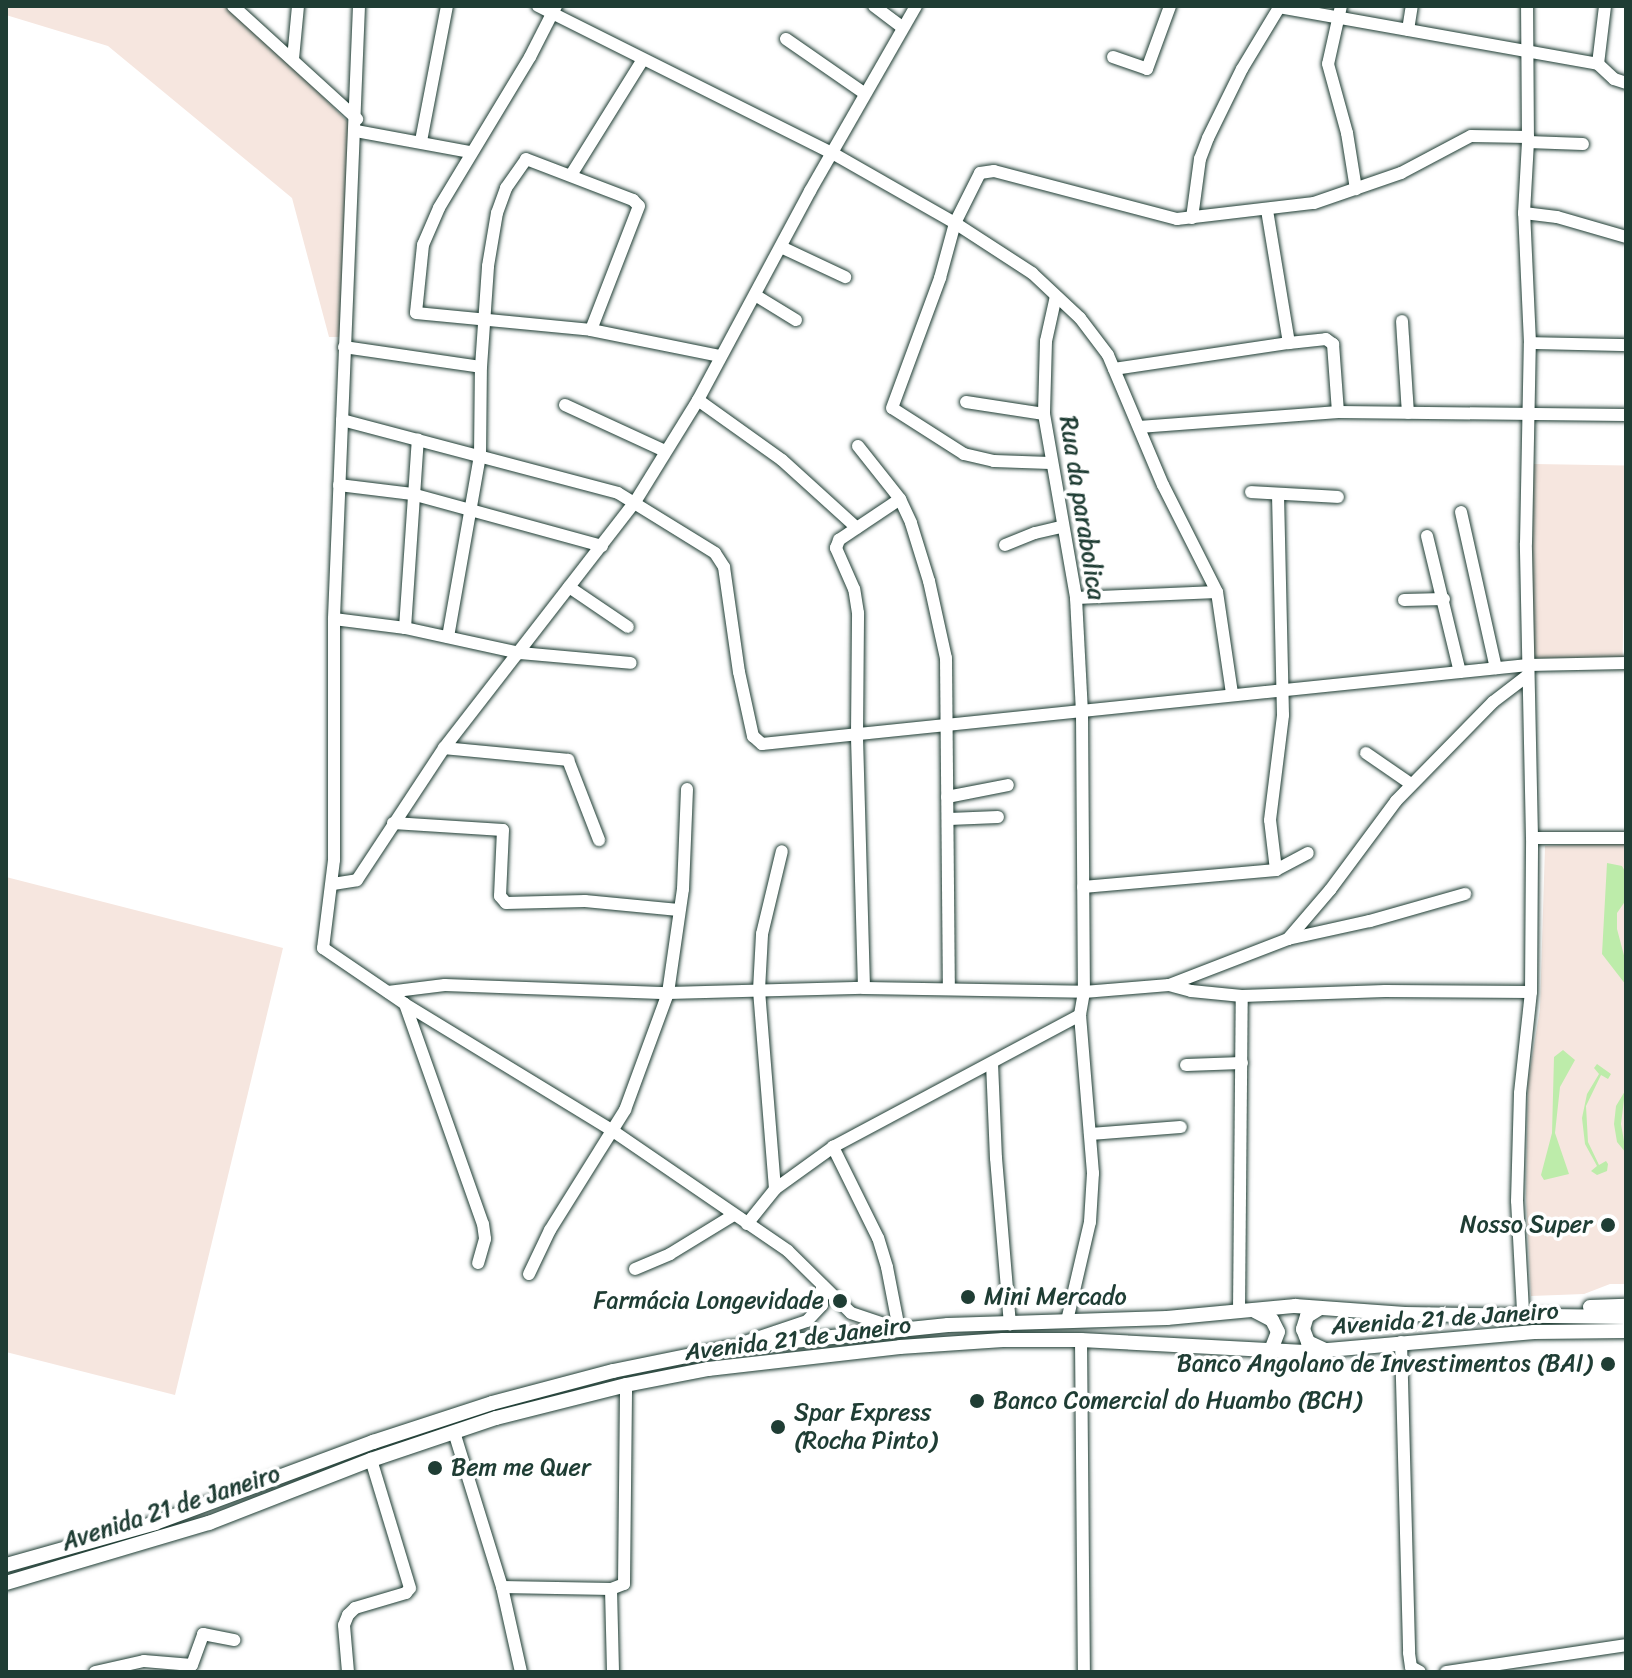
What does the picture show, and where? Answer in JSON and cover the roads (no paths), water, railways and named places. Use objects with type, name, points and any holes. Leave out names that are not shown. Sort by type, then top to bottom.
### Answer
[{"type":"main road","points":[[1324,1306],[1307,1316],[1303,1329],[1308,1342],[1327,1350]]},
{"type":"main road","name":"Avenida 21 de Janeiro","points":[[6,1565],[155,1523],[373,1442],[492,1403],[613,1371],[726,1348],[899,1329],[1167,1318],[1324,1306],[1479,1316],[1626,1317]]},
{"type":"main road","points":[[1479,1316],[1626,1306]]},
{"type":"main road","points":[[1245,1310],[1267,1316],[1276,1326],[1277,1340],[1270,1353]]},
{"type":"main road","name":"Avenida 21 de Janeiro","points":[[6,1583],[209,1523],[371,1460],[454,1432],[626,1385],[708,1369],[900,1347],[1081,1340],[1270,1353],[1534,1332],[1626,1331]]},
{"type":"street","points":[[293,59],[298,6]]},
{"type":"street","points":[[359,6],[334,619],[333,884],[323,948],[405,1004],[613,1131],[732,1216],[788,1251],[851,1313],[899,1329],[878,1238],[833,1147]]},
{"type":"street","points":[[421,141],[447,6]]},
{"type":"street","points":[[538,6],[555,9],[642,61],[834,154],[955,223],[1032,273],[1056,296],[1097,337],[1217,592],[1232,694]]},
{"type":"street","points":[[874,6],[903,28]]},
{"type":"street","points":[[333,884],[357,880],[444,748],[635,502],[698,400],[834,154],[864,93],[916,6]]},
{"type":"street","points":[[1113,57],[1147,69],[1170,6]]},
{"type":"street","points":[[1192,218],[1200,159],[1208,138],[1242,69],[1280,6],[1339,12],[1408,30],[1598,64],[1614,79],[1626,83]]},
{"type":"street","points":[[1408,30],[1412,6]]},
{"type":"street","points":[[1523,1311],[1517,1201],[1520,1093],[1531,992],[1532,838],[1528,670],[1530,343],[1524,213],[1528,139],[1527,6]]},
{"type":"street","points":[[1598,64],[1605,6]]},
{"type":"street","points":[[238,8],[293,59],[356,125],[469,152]]},
{"type":"street","points":[[555,9],[519,76],[469,152],[423,245],[414,310],[420,316],[591,330],[720,356]]},
{"type":"street","points":[[1339,12],[1328,64],[1347,133],[1356,189]]},
{"type":"street","points":[[786,39],[864,93]]},
{"type":"street","points":[[571,175],[642,61]]},
{"type":"street","points":[[1050,463],[994,461],[964,454],[892,408],[940,278],[955,223],[966,197],[985,171],[1162,216],[1192,218],[1314,203],[1401,173],[1471,136],[1583,144]]},
{"type":"street","points":[[448,637],[480,456],[483,319],[495,227],[506,188],[526,159],[633,200],[639,207],[591,330]]},
{"type":"street","points":[[1267,210],[1289,343]]},
{"type":"street","points":[[1524,213],[1557,217],[1626,237]]},
{"type":"street","points":[[781,247],[845,277]]},
{"type":"street","points":[[755,295],[796,320]]},
{"type":"street","name":"Rua da parabolica","points":[[1056,296],[1046,341],[1044,414],[1050,463],[1076,598],[1082,714],[1084,992],[1080,1015],[1093,1203],[1067,1321]]},
{"type":"street","points":[[1402,321],[1408,413]]},
{"type":"street","points":[[1114,369],[1326,339],[1333,344],[1338,412]]},
{"type":"street","points":[[1530,343],[1626,345]]},
{"type":"street","points":[[344,347],[481,367]]},
{"type":"street","points":[[698,400],[782,460],[857,528]]},
{"type":"street","points":[[966,402],[1044,414]]},
{"type":"street","points":[[565,405],[665,451]]},
{"type":"street","points":[[1139,427],[1338,412],[1626,415]]},
{"type":"street","points":[[342,420],[604,489],[635,502],[715,553],[724,567],[739,672],[756,741],[762,744],[1082,714],[1232,694],[1282,692],[1496,668],[1528,670],[1626,663]]},
{"type":"street","points":[[405,628],[418,439]]},
{"type":"street","points":[[858,446],[900,499],[920,546],[940,633],[948,688],[949,819],[946,859],[949,989]]},
{"type":"street","points":[[339,485],[412,494],[602,546]]},
{"type":"street","points":[[1251,492],[1338,497]]},
{"type":"street","points":[[1276,870],[1270,820],[1282,740],[1278,494]]},
{"type":"street","points":[[864,988],[857,734],[858,613],[854,589],[836,548],[839,540],[900,499]]},
{"type":"street","points":[[1461,512],[1496,668]]},
{"type":"street","points":[[1005,545],[1035,533],[1062,527]]},
{"type":"street","points":[[1427,536],[1460,672]]},
{"type":"street","points":[[569,587],[628,627]]},
{"type":"street","points":[[1076,598],[1217,592]]},
{"type":"street","points":[[1404,600],[1444,599]]},
{"type":"street","points":[[334,619],[405,628],[520,653],[631,663]]},
{"type":"street","points":[[1288,939],[1330,890],[1411,784],[1528,670]]},
{"type":"street","points":[[444,748],[568,760],[599,840]]},
{"type":"street","points":[[1366,753],[1411,784]]},
{"type":"street","points":[[947,797],[1008,785]]},
{"type":"street","points":[[529,1274],[550,1230],[613,1131],[643,1067],[668,993],[687,843],[687,789]]},
{"type":"street","points":[[949,819],[998,817]]},
{"type":"street","points":[[393,823],[503,830],[500,896],[506,903],[585,901],[679,910]]},
{"type":"street","points":[[1532,838],[1626,838]]},
{"type":"street","points":[[775,1189],[765,1099],[759,990],[762,934],[782,851]]},
{"type":"street","points":[[1083,887],[1276,870],[1308,853]]},
{"type":"street","points":[[388,992],[459,985],[668,993],[864,988],[1084,992],[1169,985],[1288,939],[1370,921],[1465,894]]},
{"type":"street","points":[[1169,985],[1191,991],[1242,996],[1385,991],[1531,992]]},
{"type":"street","points":[[1242,996],[1245,1310]]},
{"type":"street","points":[[405,1004],[483,1224],[485,1239],[478,1263]]},
{"type":"street","points":[[747,1224],[775,1189],[833,1147],[1080,1015]]},
{"type":"street","points":[[992,1063],[996,1158],[1010,1324]]},
{"type":"street","points":[[1186,1065],[1242,1063]]},
{"type":"street","points":[[1090,1134],[1181,1127]]},
{"type":"street","points":[[635,1269],[670,1254],[732,1216]]},
{"type":"street","points":[[726,1348],[807,1321],[822,1305],[822,1285]]},
{"type":"street","points":[[1081,1340],[1084,1672]]},
{"type":"street","points":[[1401,1342],[1409,1653],[1411,1667],[1420,1672]]},
{"type":"street","points":[[502,1587],[611,1589],[621,1586],[626,1579],[626,1385]]},
{"type":"street","points":[[454,1432],[502,1587],[521,1672]]},
{"type":"street","points":[[348,1672],[344,1625],[348,1615],[355,1608],[406,1593],[410,1588],[371,1460]]},
{"type":"street","points":[[611,1589],[613,1672]]},
{"type":"street","points":[[95,1672],[144,1661],[192,1665],[203,1634],[234,1640]]},
{"type":"street","points":[[1446,1672],[1626,1645]]},
{"type":"place","name":"Nosso Super","points":[[1608,1225]]},
{"type":"place","name":"Mini Mercado","points":[[968,1297]]},
{"type":"place","name":"Farmácia Longevidade","points":[[840,1301]]},
{"type":"place","name":"Banco Angolano de Investimentos (BAI)","points":[[1608,1364]]},
{"type":"place","name":"Banco Comercial do Huambo (BCH)","points":[[977,1401]]},
{"type":"place","name":"Spar Express (Rocha Pinto)","points":[[778,1427]]},
{"type":"place","name":"Bem me Quer","points":[[435,1468]]}]
